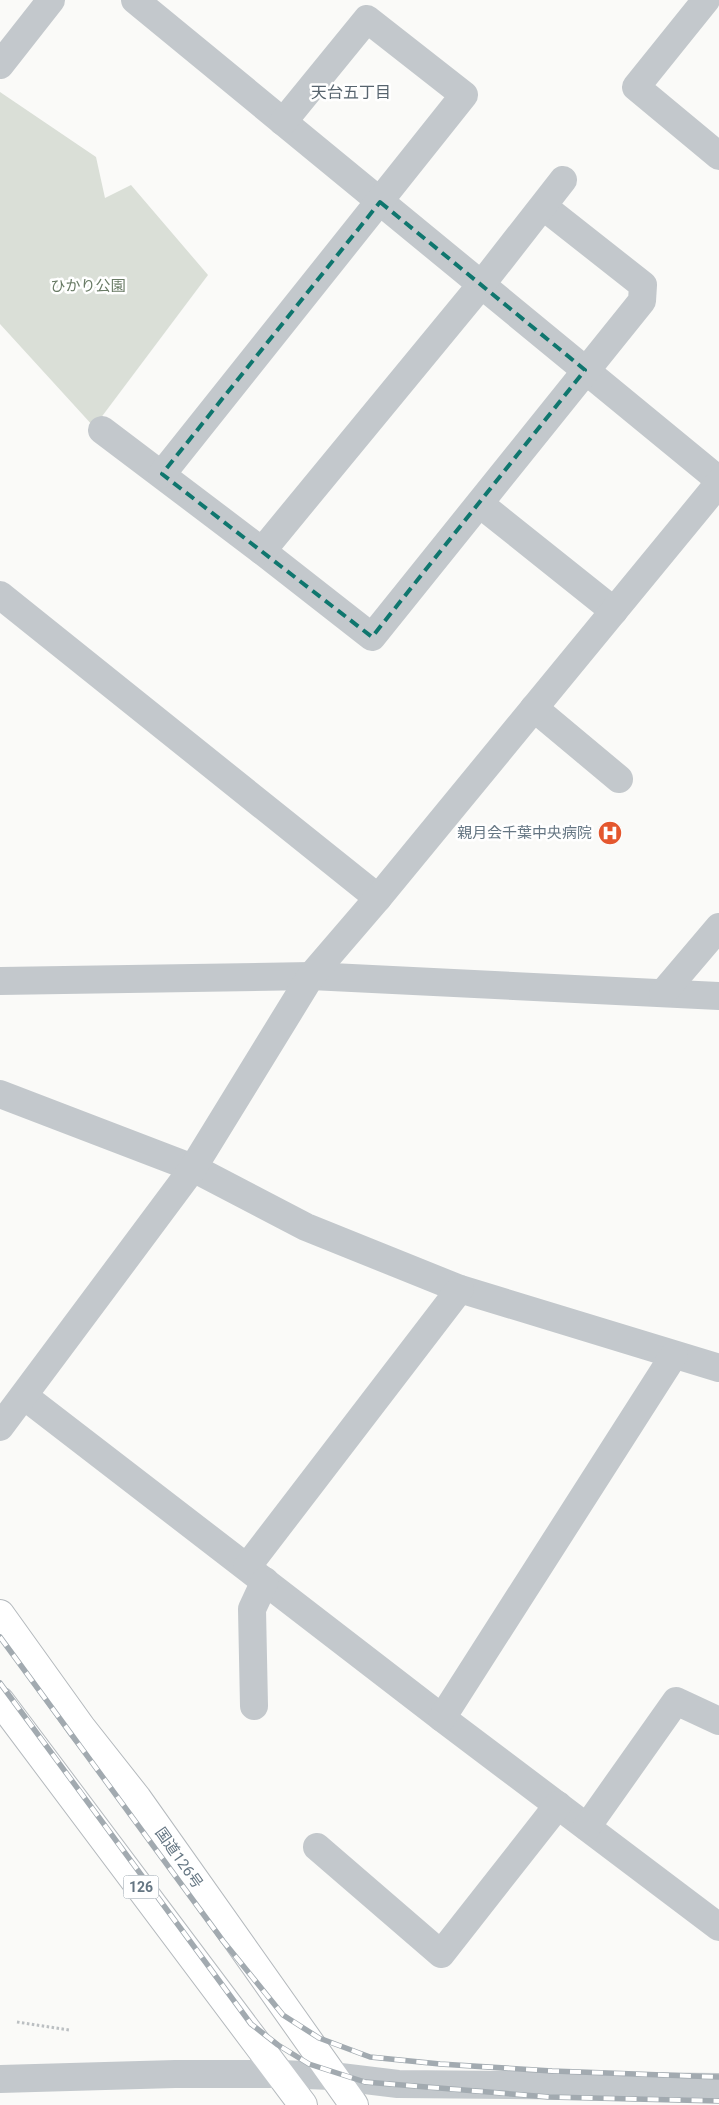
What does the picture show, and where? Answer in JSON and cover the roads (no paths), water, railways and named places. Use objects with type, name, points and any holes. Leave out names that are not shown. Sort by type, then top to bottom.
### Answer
[{"type":"highway","name":"国道126号","points":[[0,1614],[81,1727],[136,1798],[354,2105]]},
{"type":"highway","name":"126","points":[[0,1701],[303,2105]]},
{"type":"street","points":[[0,65],[51,0]]},
{"type":"street","points":[[0,1427],[193,1168],[311,976],[378,898],[719,482],[134,0]]},
{"type":"street","points":[[706,0],[636,87],[719,156]]},
{"type":"street","points":[[162,474],[464,95],[367,19],[283,122]]},
{"type":"street","points":[[262,551],[482,285],[564,180]]},
{"type":"street","points":[[102,430],[162,474],[372,637],[642,301],[643,285],[544,207]]},
{"type":"street","points":[[480,504],[614,610]]},
{"type":"street","points":[[0,595],[378,898]]},
{"type":"street","points":[[534,708],[619,779]]},
{"type":"street","points":[[663,993],[719,927]]},
{"type":"street","points":[[0,981],[311,976],[719,996]]},
{"type":"street","points":[[0,1094],[193,1168],[306,1227],[460,1288],[719,1368]]},
{"type":"street","points":[[254,1706],[252,1609],[256,1574],[460,1288]]},
{"type":"street","points":[[442,1718],[674,1355]]},
{"type":"street","points":[[24,1396],[442,1718],[719,1927]]},
{"type":"street","points":[[587,1827],[676,1702],[719,1721]]},
{"type":"street","points":[[317,1847],[441,1954],[558,1805]]},
{"type":"street","points":[[0,2079],[175,2074],[280,2074],[332,2076],[398,2084],[719,2087]]},
{"type":"railway","points":[[0,1637],[223,1941],[283,2015],[319,2038],[370,2057],[440,2064],[552,2071],[719,2077]]},
{"type":"railway","points":[[0,1683],[251,2024],[278,2045],[309,2064],[365,2082],[549,2097],[719,2101]]},
{"type":"place","name":"親月会千葉中央病院","points":[[610,833]]},
{"type":"district","name":"天台五丁目","points":[[351,92]]},
{"type":"park label","name":"ひかり公園","points":[[88,286]]}]
